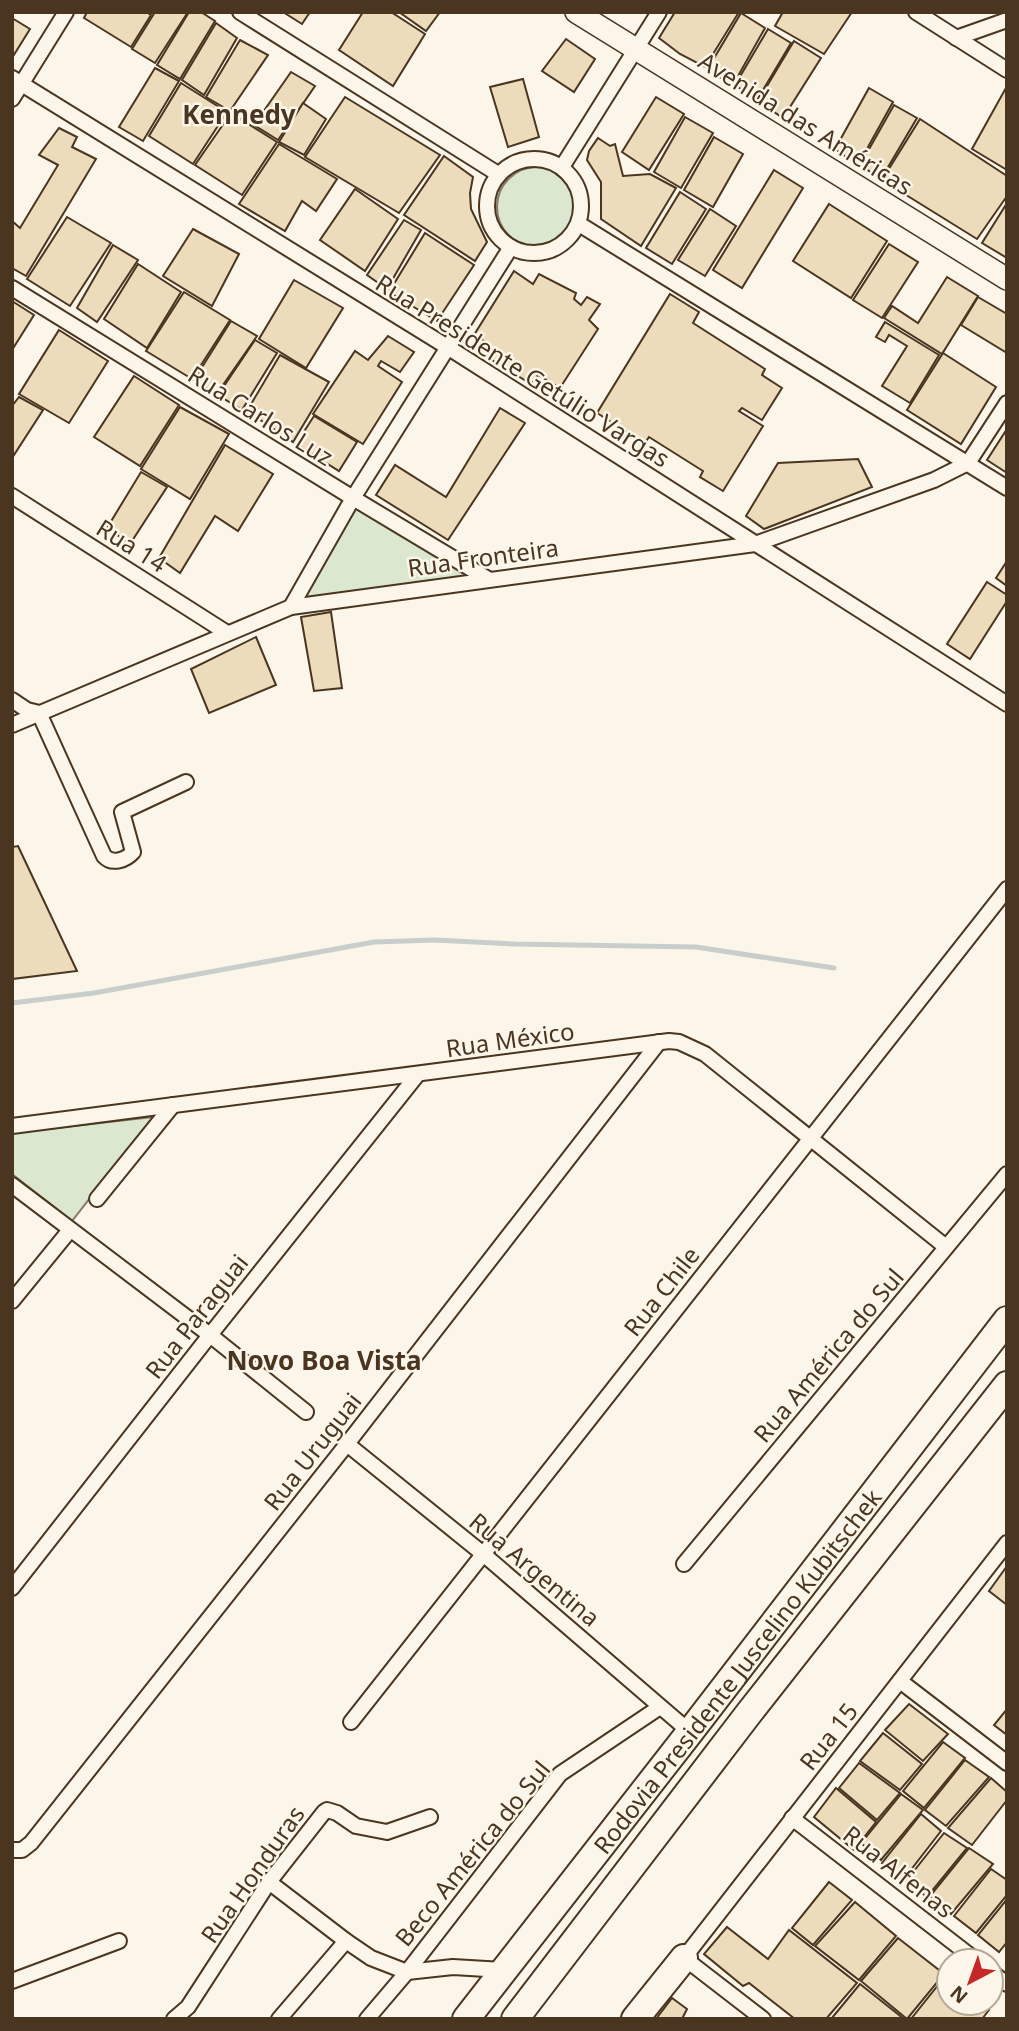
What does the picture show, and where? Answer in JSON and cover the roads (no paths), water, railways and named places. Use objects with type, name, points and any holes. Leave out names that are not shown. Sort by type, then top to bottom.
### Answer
[{"type":"highway","name":"Rodovia Presidente Juscelino Kubitschek","points":[[466,2019],[1007,1321]]},
{"type":"highway","name":"Rodovia Presidente Juscelino Kubitschek","points":[[515,2019],[790,1661],[1007,1385]]},
{"type":"highway","points":[[635,2019],[684,1958]]},
{"type":"main road","name":"Avenida das Américas","points":[[576,12],[1007,279]]},
{"type":"street","points":[[12,99],[17,81],[66,12]]},
{"type":"street","points":[[240,12],[498,174]]},
{"type":"street","points":[[562,167],[659,12]]},
{"type":"street","points":[[916,12],[1007,70]]},
{"type":"street","points":[[956,38],[1007,20]]},
{"type":"street","name":"Rua Presidente Getúlio Vargas","points":[[17,81],[449,348],[1007,704]]},
{"type":"street","points":[[536,158],[562,167],[574,178],[580,192],[582,208],[579,224],[571,237],[558,247],[543,253],[526,253],[500,239],[492,227],[487,200],[498,174],[509,165],[536,158]]},
{"type":"street","points":[[579,224],[1007,488]]},
{"type":"street","points":[[290,607],[353,498],[511,247]]},
{"type":"street","name":"Rua Carlos Luz","points":[[12,288],[488,579]]},
{"type":"street","points":[[968,463],[1007,403]]},
{"type":"street","name":"Rua Fronteira","points":[[12,725],[290,607],[755,544],[934,480],[968,463]]},
{"type":"street","name":"Rua 14","points":[[12,496],[227,633]]},
{"type":"street","points":[[12,700],[27,710],[39,713],[104,856],[110,861],[115,862],[133,852],[122,812],[186,782]]},
{"type":"street","name":"Rua Chile","points":[[351,1722],[1007,889]]},
{"type":"street","name":"Rua México","points":[[12,1126],[659,1042],[679,1042],[705,1054],[946,1247]]},
{"type":"street","name":"Rua Uruguai","points":[[17,1850],[32,1843],[347,1444],[659,1042]]},
{"type":"street","name":"Rua Paraguai","points":[[12,1588],[418,1074]]},
{"type":"street","points":[[97,1199],[173,1105]]},
{"type":"street","name":"Rua América do Sul","points":[[684,1564],[1007,1174]]},
{"type":"street","points":[[12,1185],[210,1335],[306,1412]]},
{"type":"street","points":[[12,1301],[70,1230]]},
{"type":"street","name":"Rua Argentina","points":[[347,1444],[482,1553],[690,1732]]},
{"type":"street","name":"Rua 15","points":[[684,1958],[1007,1543]]},
{"type":"street","points":[[900,1681],[1007,1763]]},
{"type":"street","name":"Beco América do Sul","points":[[367,2019],[407,1972],[560,1774],[660,1707]]},
{"type":"street","name":"Rua Honduras","points":[[174,2019],[188,2007],[269,1882],[321,1814],[327,1810],[337,1813],[356,1826],[387,1832],[430,1817]]},
{"type":"street","name":"Rua Alfenas","points":[[792,1818],[959,1947]]},
{"type":"street","points":[[269,1882],[371,1958],[407,1972],[453,1967],[503,1970]]},
{"type":"street","points":[[12,1981],[119,1941]]},
{"type":"street","points":[[279,2019],[346,1941]]},
{"type":"street","points":[[684,1958],[763,2019]]},
{"type":"waterway","points":[[12,1003],[94,993],[374,942],[434,940],[696,947],[834,968]]},
{"type":"district","name":"Kennedy","points":[[239,114]]},
{"type":"district","name":"Novo Boa Vista","points":[[324,1360]]}]
